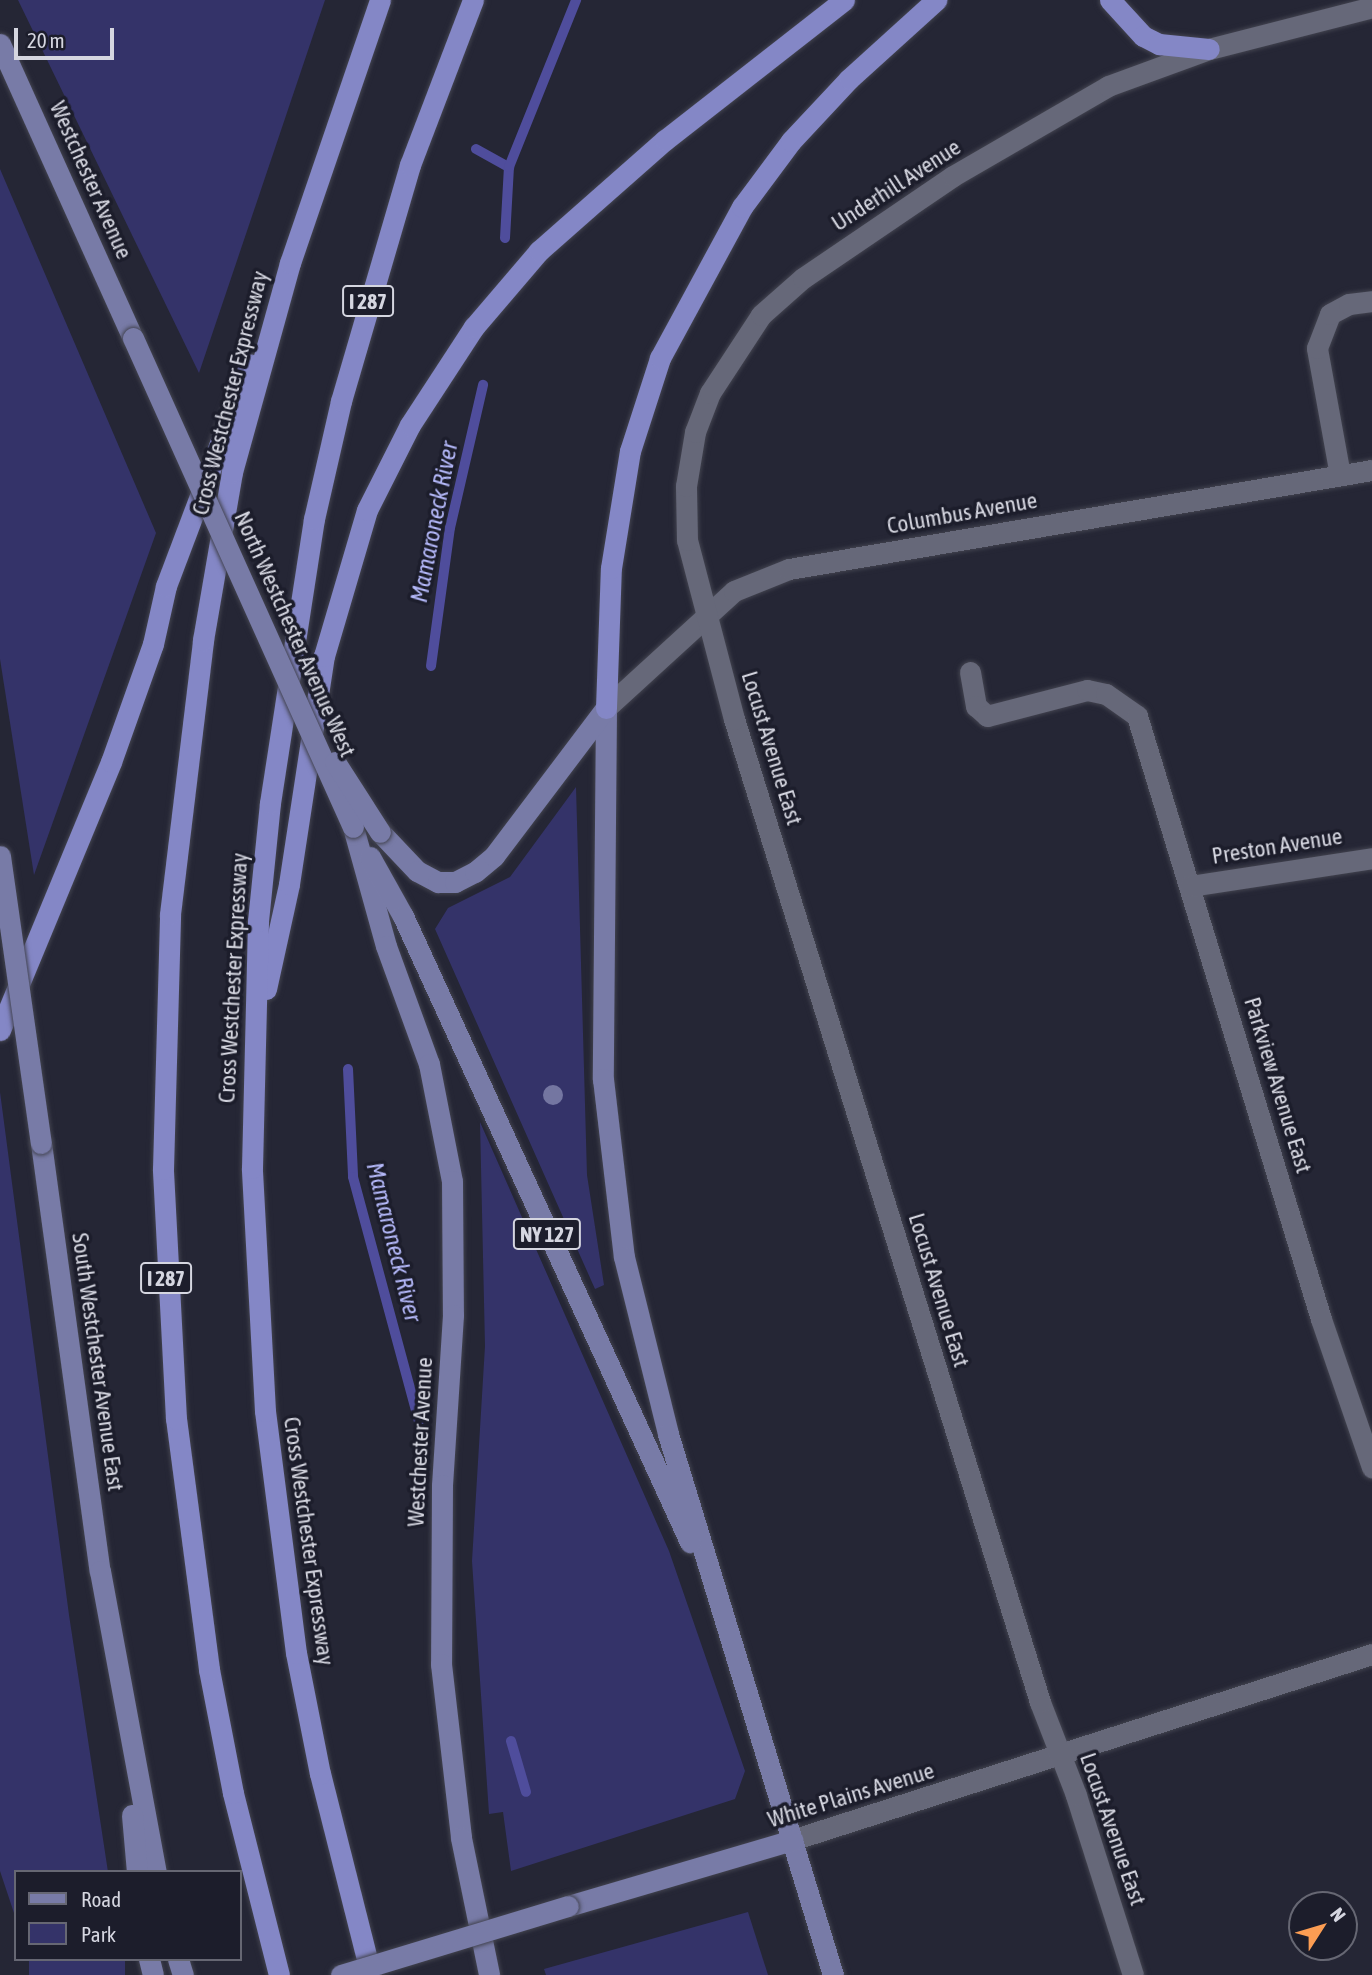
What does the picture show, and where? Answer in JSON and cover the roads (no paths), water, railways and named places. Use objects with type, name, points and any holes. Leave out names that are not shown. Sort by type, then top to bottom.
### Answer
[{"type":"highway","name":"Cross Westchester Expressway","points":[[279,1975],[233,1793],[189,1546],[166,1295],[163,1100],[170,914],[203,640],[232,472],[290,262],[380,0]]},
{"type":"highway","name":"Cross Westchester Expressway","points":[[371,1975],[320,1774],[278,1534],[255,1291],[253,1047],[270,803],[314,519],[373,282],[410,165],[473,0]]},
{"type":"highway","points":[[253,1047],[289,884],[324,656],[367,510],[410,425],[474,327],[539,251],[665,140],[844,0]]},
{"type":"highway","points":[[607,708],[611,568],[630,451],[660,358],[742,207],[791,141],[849,79],[936,0]]},
{"type":"highway","points":[[1110,0],[1143,36],[1159,44],[1209,49]]},
{"type":"highway","points":[[0,1030],[111,762],[198,495],[290,262]]},
{"type":"main road","name":"Westchester Avenue","points":[[0,44],[5,61],[132,338]]},
{"type":"main road","name":"North Westchester Avenue West","points":[[132,338],[303,714],[370,869]]},
{"type":"main road","points":[[303,714],[380,832],[417,871],[438,882],[455,882],[475,872],[494,856],[607,708]]},
{"type":"main road","points":[[607,708],[601,1018],[614,1198],[636,1317],[721,1606]]},
{"type":"main road","name":"South Westchester Avenue East","points":[[0,856],[119,1690],[156,1870]]},
{"type":"main road","name":"Westchester Avenue","points":[[370,869],[429,1064],[452,1181],[453,1315],[442,1485],[441,1664],[461,1838],[489,1975]]},
{"type":"main road","name":"NY 127","points":[[370,869],[408,928],[721,1606],[792,1840]]},
{"type":"main road","points":[[119,1690],[137,1870]]},
{"type":"main road","points":[[792,1840],[833,1975]]},
{"type":"main road","name":"White Plains Avenue","points":[[341,1975],[792,1840]]},
{"type":"street","name":"Underhill Avenue","points":[[706,616],[687,540],[686,486],[695,432],[722,373],[761,315],[787,290],[953,176],[1108,86],[1209,49],[1372,6]]},
{"type":"street","points":[[1340,475],[1317,348],[1330,314],[1372,301]]},
{"type":"street","name":"Columbus Avenue","points":[[607,708],[734,591],[789,569],[1372,470]]},
{"type":"street","name":"Locust Avenue East","points":[[706,616],[738,733],[1006,1596],[1133,1975]]},
{"type":"street","name":"Parkview Avenue East","points":[[970,672],[976,706],[987,716],[1087,690],[1105,694],[1137,716],[1321,1319],[1372,1467]]},
{"type":"street","name":"Preston Avenue","points":[[1190,886],[1372,858]]},
{"type":"street","name":"White Plains Avenue","points":[[792,1840],[1061,1757],[1372,1654]]},
{"type":"waterway","name":"Mamaroneck River","points":[[505,238],[509,167],[576,0]]},
{"type":"waterway","points":[[476,149],[509,167]]},
{"type":"waterway","name":"Mamaroneck River","points":[[431,666],[450,528],[483,385]]},
{"type":"waterway","name":"Mamaroneck River","points":[[348,1069],[353,1177],[419,1421]]},
{"type":"waterway","name":"Mamaroneck River","points":[[511,1741],[526,1792]]}]
